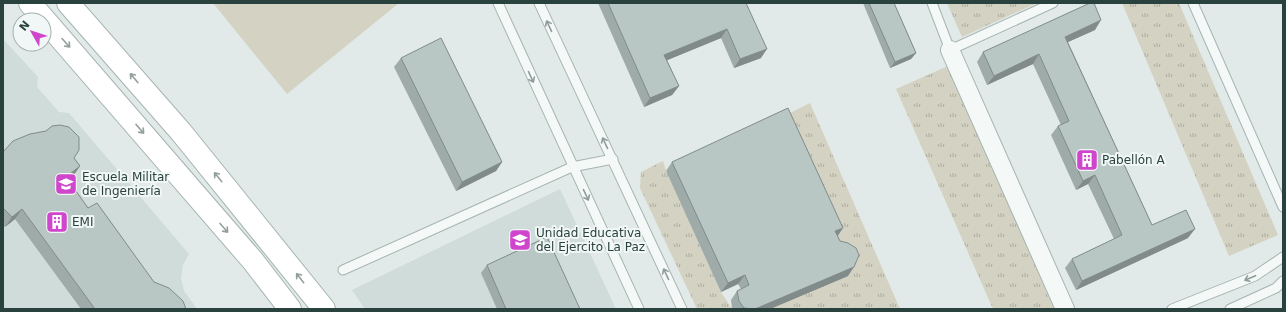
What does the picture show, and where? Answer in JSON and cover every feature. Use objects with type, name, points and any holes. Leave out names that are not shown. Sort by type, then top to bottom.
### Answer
[{"type":"main road","points":[[30,3],[253,260],[290,309]]},
{"type":"main road","points":[[68,3],[181,132],[324,309]]},
{"type":"street","points":[[950,50],[1065,309]]},
{"type":"lane","points":[[498,3],[572,167],[639,309]]},
{"type":"lane","points":[[539,3],[682,309]]},
{"type":"lane","points":[[932,3],[950,50],[1053,3]]},
{"type":"lane","points":[[1193,3],[1283,207]]},
{"type":"lane","points":[[342,270],[572,167],[613,159]]},
{"type":"lane","points":[[1172,309],[1255,276],[1283,257]]},
{"type":"lane","points":[[1230,309],[1276,288],[1283,281]]},
{"type":"shaded area","name":"Escuela Militar de Ingeniería","points":[[3,39],[12,49],[12,52],[15,52],[38,77],[37,87],[59,112],[69,113],[189,254],[183,265],[181,278],[184,291],[197,309],[3,309]]},
{"type":"shaded area","name":"Unidad Educativa del Ejercito La Paz","points":[[560,189],[616,309],[365,309],[352,290]]},
{"type":"green space","points":[[213,3],[399,3],[287,94]]},
{"type":"green space","points":[[947,3],[1037,3],[962,37]]},
{"type":"green space","points":[[1122,3],[1179,3],[1278,235],[1229,256]]},
{"type":"green space","points":[[948,66],[1054,309],[993,309],[896,89]]},
{"type":"green space","points":[[810,103],[900,309],[770,309],[837,237],[782,117]]},
{"type":"green space","points":[[663,161],[666,171],[721,292],[732,309],[697,309],[640,188],[641,172]]},
{"type":"building","points":[[608,3],[746,3],[767,49],[740,59],[727,29],[664,55],[679,86],[650,98]]},
{"type":"building","points":[[869,3],[894,3],[916,53],[895,62]]},
{"type":"building","name":"Pabellón A","points":[[1090,3],[1094,3],[1101,20],[1065,37],[1152,225],[1186,210],[1195,229],[1082,281],[1072,259],[1122,235],[1095,175],[1083,181],[1058,126],[1069,121],[1039,54],[994,76],[983,52]]},
{"type":"building","points":[[441,38],[502,162],[462,182],[401,58]]},
{"type":"building","points":[[788,108],[843,228],[835,231],[840,241],[848,243],[856,248],[859,255],[854,267],[755,309],[744,308],[739,301],[737,291],[749,285],[745,275],[728,283],[672,162]]},
{"type":"building","name":"EMI","points":[[60,125],[69,127],[79,137],[79,150],[74,158],[80,166],[66,177],[88,208],[97,203],[154,282],[169,288],[183,301],[186,309],[95,309],[22,209],[12,217],[3,208],[3,152],[13,141],[30,134],[46,131],[52,126]]},
{"type":"building","points":[[547,237],[580,309],[506,309],[487,265]]},
{"type":"place","name":"Pabellón A","points":[[1087,160]]},
{"type":"place","name":"Escuela Militar de Ingeniería","points":[[66,184]]},
{"type":"place","name":"EMI","points":[[57,222]]},
{"type":"place","name":"Unidad Educativa del Ejercito La Paz","points":[[520,240]]}]
